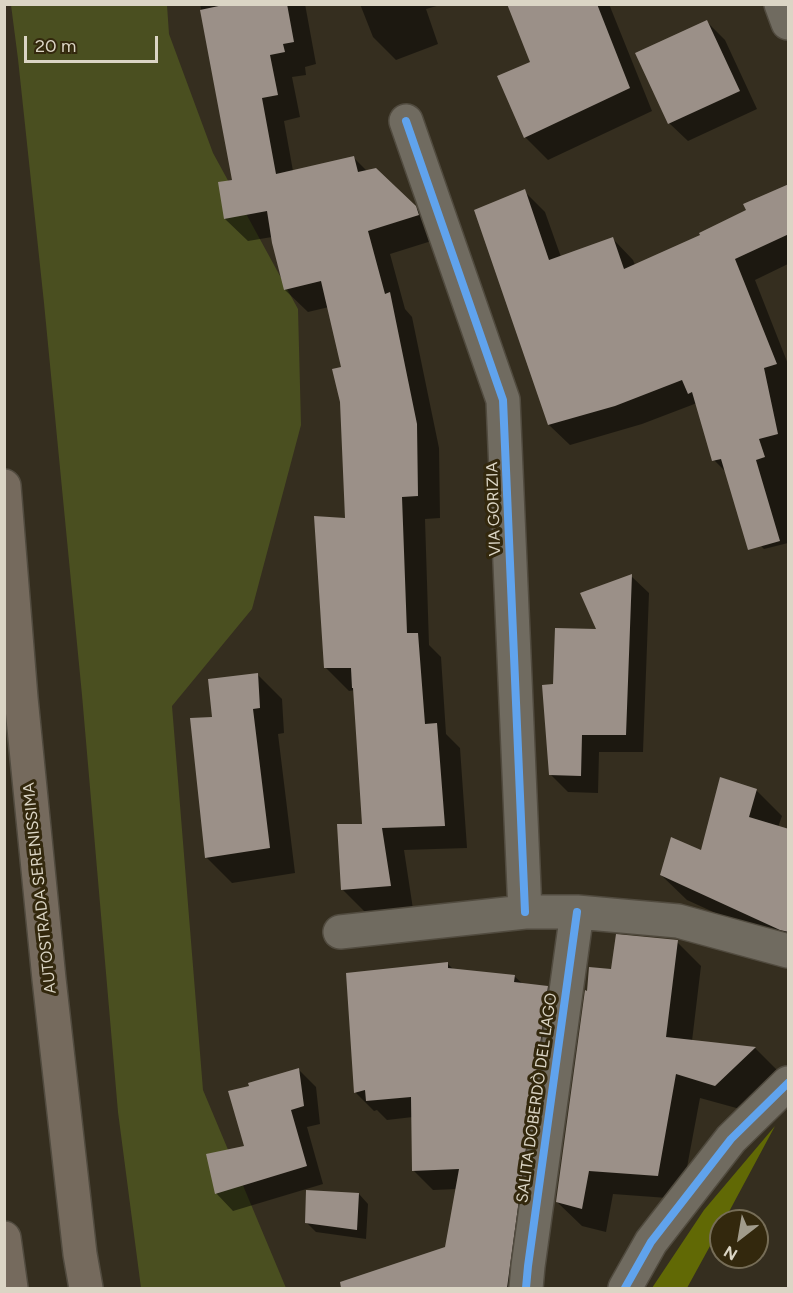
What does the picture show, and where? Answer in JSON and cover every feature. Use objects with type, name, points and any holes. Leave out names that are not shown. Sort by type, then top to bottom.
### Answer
[{"type":"highway","name":"AUTOSTRADA SERENISSIMA","points":[[4,486],[22,710],[47,956],[86,1288]]},
{"type":"highway","points":[[4,1238],[11,1288]]},
{"type":"street","points":[[781,4],[789,22]]},
{"type":"street","name":"VIA GORIZIA","points":[[406,121],[503,400],[525,912]]},
{"type":"street","points":[[340,932],[525,912],[577,912],[678,921],[789,951]]},
{"type":"street","name":"SALITA DOBERDÒ DEL LAGO","points":[[526,1288],[577,912]]},
{"type":"street","points":[[625,1288],[651,1242],[730,1139],[789,1083]]},
{"type":"green space","points":[[11,5],[167,5],[169,34],[213,153],[298,309],[301,425],[252,609],[172,706],[203,1090],[286,1288],[141,1288],[118,1112],[82,695],[44,303]]},
{"type":"green space","points":[[775,1126],[730,1209],[709,1209],[709,1248],[687,1288],[652,1288],[704,1210]]},
{"type":"building","points":[[228,4],[287,4],[294,42],[283,44],[285,52],[270,55],[278,95],[262,98],[276,174],[354,156],[358,172],[376,168],[416,206],[419,215],[368,231],[385,294],[390,292],[417,424],[418,496],[402,497],[407,633],[418,633],[425,724],[437,723],[445,826],[382,828],[391,886],[341,890],[337,824],[362,824],[353,688],[351,668],[324,668],[314,516],[345,518],[340,402],[332,369],[341,367],[321,281],[284,290],[272,243],[267,211],[224,219],[218,182],[232,180],[200,10]]},
{"type":"building","points":[[507,4],[597,4],[630,88],[524,138],[497,76],[530,62]]},
{"type":"building","points":[[707,20],[740,91],[668,124],[635,53]]},
{"type":"building","points":[[789,184],[789,234],[735,259],[777,364],[764,368],[778,434],[759,439],[765,457],[756,460],[780,541],[748,550],[721,459],[712,461],[692,392],[688,394],[682,380],[615,406],[548,425],[474,210],[525,189],[549,260],[613,237],[624,269],[700,235],[699,233],[746,210],[743,204]]},
{"type":"building","points":[[632,574],[626,735],[582,735],[581,776],[549,775],[542,685],[553,684],[555,628],[596,629],[580,593]]},
{"type":"building","points":[[258,673],[260,708],[253,709],[270,848],[205,858],[190,718],[212,717],[208,679]]},
{"type":"building","points":[[720,777],[757,789],[749,817],[789,829],[789,932],[780,930],[660,875],[671,837],[701,850]]},
{"type":"building","points":[[616,934],[678,940],[666,1037],[756,1047],[715,1086],[676,1074],[658,1176],[589,1171],[582,1209],[556,1202],[589,967],[611,969]]},
{"type":"building","points":[[448,962],[448,968],[515,975],[514,982],[548,986],[507,1288],[341,1288],[340,1282],[445,1247],[459,1169],[412,1171],[411,1097],[366,1101],[365,1090],[354,1093],[346,973]]},
{"type":"building","points":[[299,1068],[304,1106],[291,1110],[307,1166],[215,1194],[206,1154],[244,1146],[228,1091]]},
{"type":"building","points":[[306,1190],[359,1193],[357,1230],[305,1223]]},
{"type":"cycle path","points":[[406,121],[503,400],[525,912]]},
{"type":"cycle path","points":[[526,1288],[577,912]]},
{"type":"cycle path","points":[[625,1288],[651,1242],[731,1139],[788,1083]]}]
